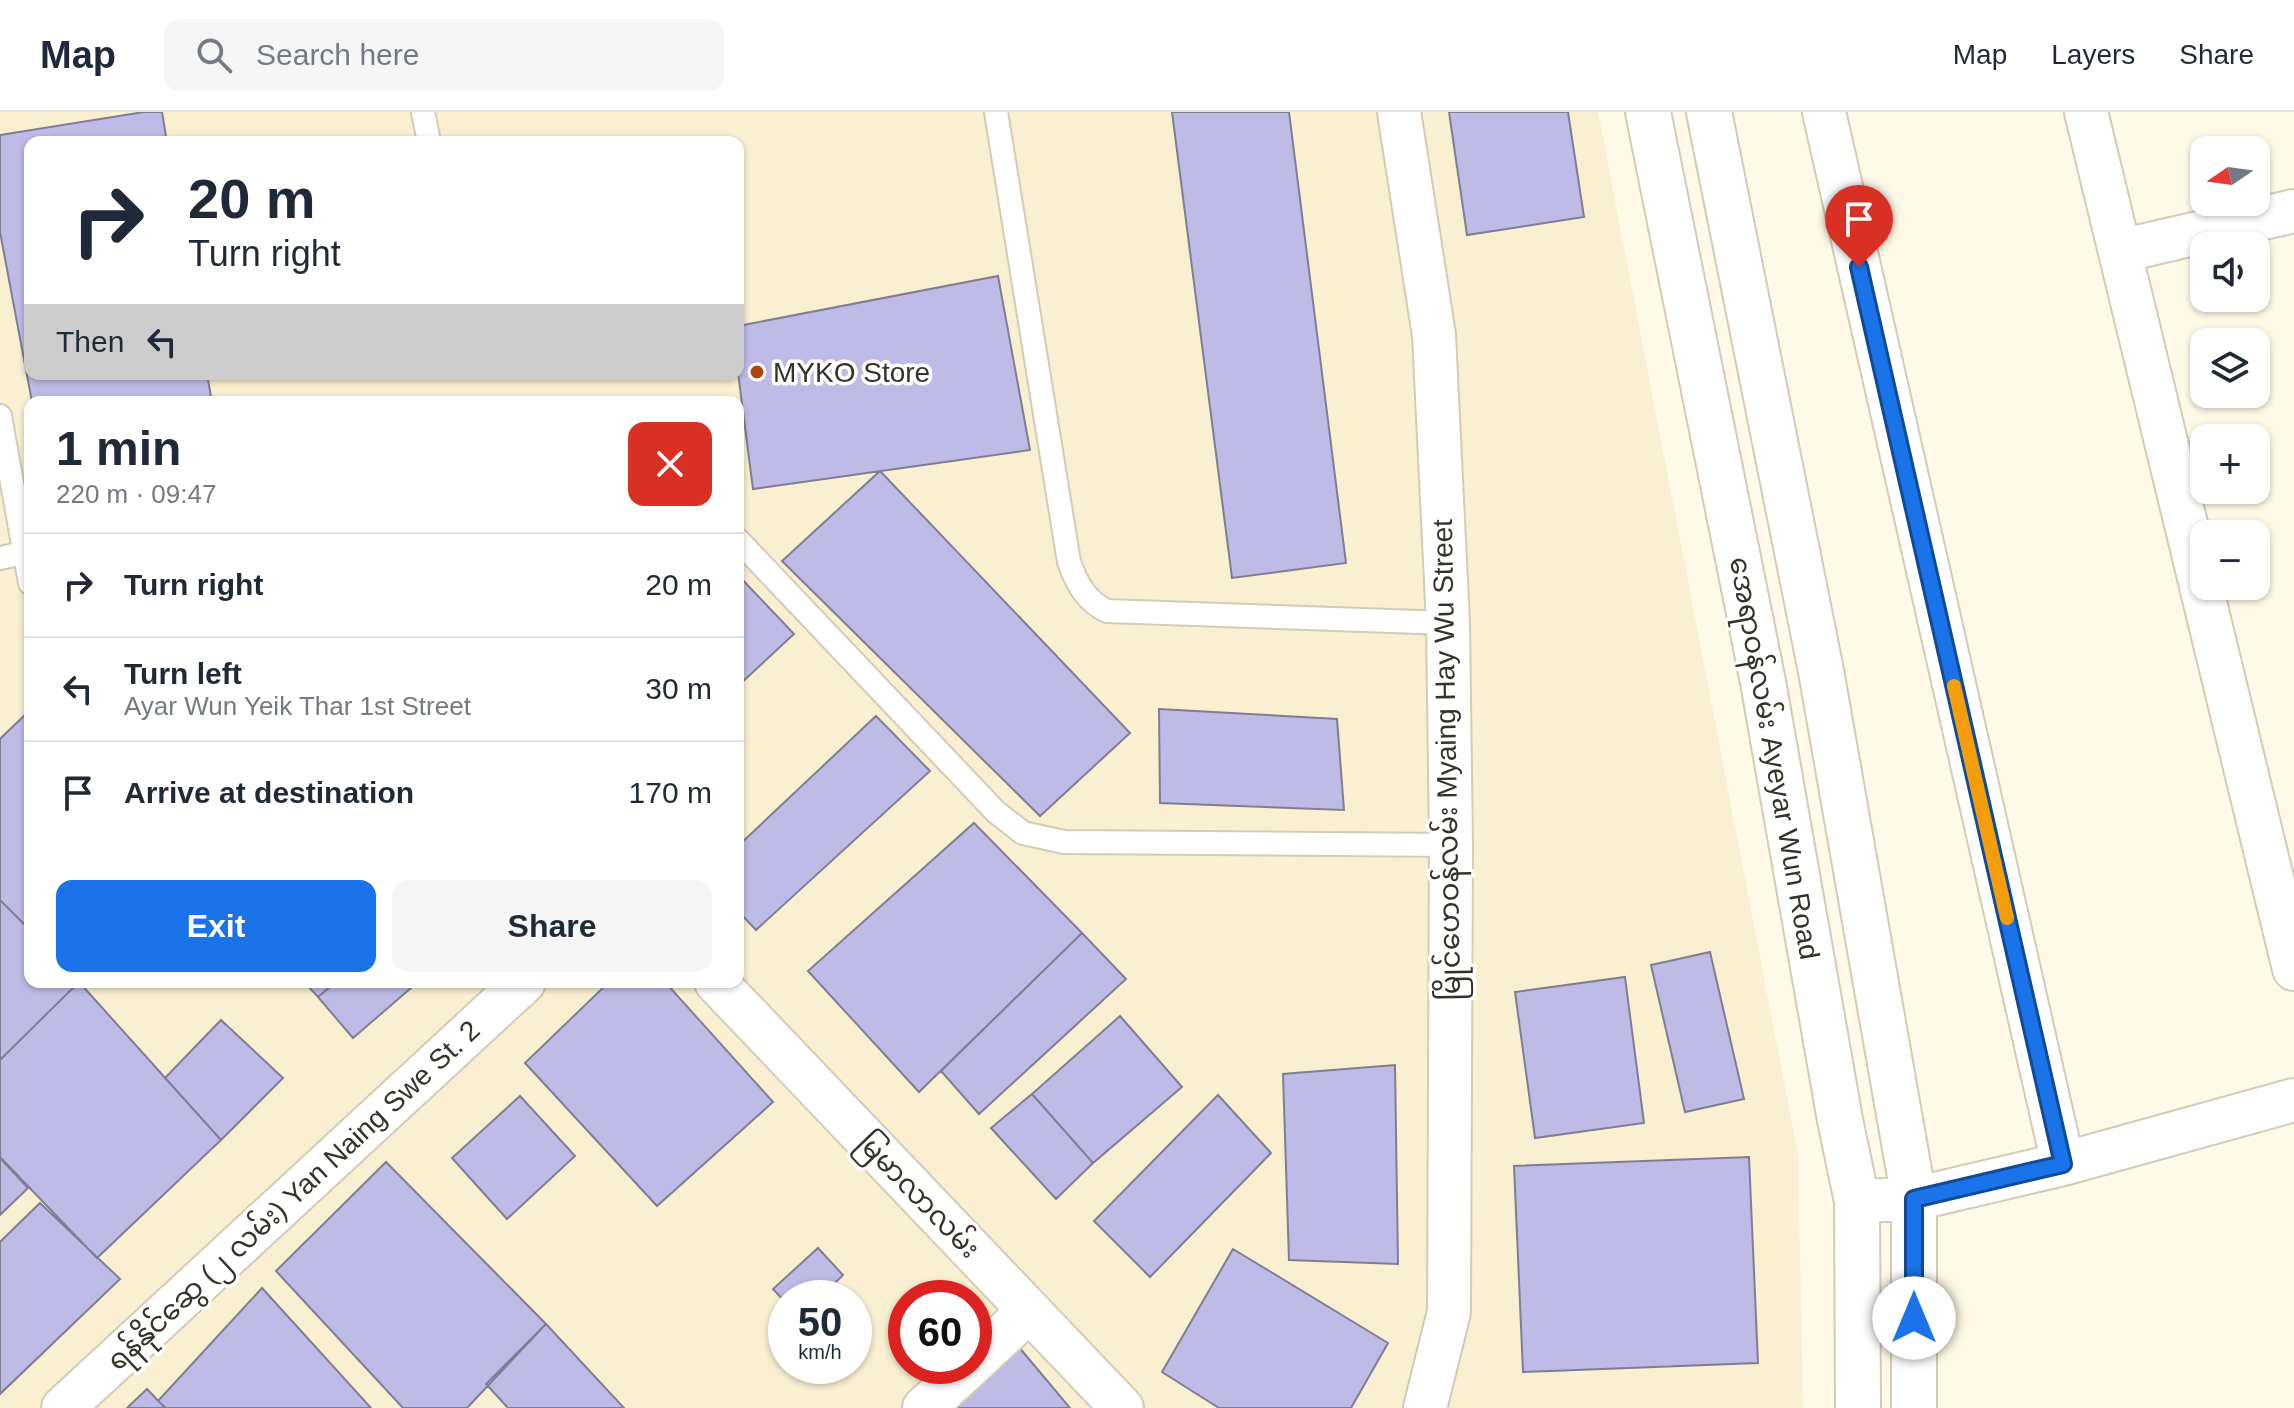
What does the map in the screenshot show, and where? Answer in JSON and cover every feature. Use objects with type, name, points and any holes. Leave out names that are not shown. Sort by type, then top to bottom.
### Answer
[{"type":"main road","name":"အေရာဝန်လမ်း Ayeyar Wun Road","points":[[1648,112],[1763,682],[1857,1201],[1858,1408]]},
{"type":"main road","name":"အေရာဝန်လမ်း Ayeyar Wun Road","points":[[1709,112],[1821,671],[1914,1199],[1914,1408]]},
{"type":"street","name":"မြိုင်ဟေဝန်လမ်း Myaing Hay Wu Street","points":[[1399,112],[1434,335],[1448,623],[1451,845],[1449,1312],[1425,1408]]},
{"type":"street","points":[[1824,112],[2063,1164]]},
{"type":"street","points":[[2086,112],[2294,969]]},
{"type":"street","points":[[2120,251],[2294,211]]},
{"type":"street","name":"ရန်နိုင်ဆွေ (၂ လမ်း) Yan Naing Swe St. 2","points":[[63,1408],[518,988]]},
{"type":"street","name":"မြမာလာလမ်း","points":[[722,988],[1122,1408]]},
{"type":"street","points":[[1857,1201],[1914,1199],[2063,1164],[2294,1100]]},
{"type":"street","points":[[992,1345],[1029,1311]]},
{"type":"street","points":[[924,1408],[950,1384]]},
{"type":"lane","points":[[423,112],[428,136]]},
{"type":"lane","points":[[996,112],[1069,562],[1083,593],[1107,611],[1448,623]]},
{"type":"lane","points":[[0,416],[24,553],[0,558]]},
{"type":"lane","points":[[744,546],[996,812],[1023,833],[1064,842],[1451,845]]},
{"type":"shaded area","points":[[0,112],[1598,112],[1798,1155],[1803,1408],[0,1408]]},
{"type":"building","points":[[144,112],[162,112],[166,136],[24,136],[24,360],[0,232],[0,135]]},
{"type":"building","points":[[1172,112],[1289,112],[1346,563],[1232,578]]},
{"type":"building","points":[[1449,112],[1568,112],[1584,217],[1467,235]]},
{"type":"building","points":[[998,276],[1030,450],[753,489],[744,396],[741,396],[739,380],[744,380],[744,325]]},
{"type":"building","points":[[28,380],[208,380],[211,396],[31,396]]},
{"type":"building","points":[[880,471],[1130,733],[1040,816],[782,561]]},
{"type":"building","points":[[744,581],[794,634],[744,680]]},
{"type":"building","points":[[1159,709],[1337,719],[1344,810],[1160,803]]},
{"type":"building","points":[[24,716],[24,924],[0,900],[0,739]]},
{"type":"building","points":[[876,716],[930,771],[756,930],[744,917],[744,840]]},
{"type":"building","points":[[974,823],[1082,933],[919,1092],[808,971]]},
{"type":"building","points":[[0,900],[24,924],[24,988],[73,988],[0,1060]]},
{"type":"building","points":[[1082,933],[1126,979],[979,1114],[941,1071]]},
{"type":"building","points":[[1710,952],[1744,1099],[1685,1112],[1651,965]]},
{"type":"building","points":[[1625,977],[1644,1123],[1535,1138],[1515,992]]},
{"type":"building","points":[[73,988],[84,988],[221,1140],[97,1258],[0,1157],[0,1060]]},
{"type":"building","points":[[310,988],[329,988],[318,997]]},
{"type":"building","points":[[329,988],[411,988],[353,1038],[318,997]]},
{"type":"building","points":[[603,988],[670,988],[773,1102],[657,1206],[525,1063]]},
{"type":"building","points":[[1120,1016],[1182,1087],[1093,1163],[1032,1094]]},
{"type":"building","points":[[221,1020],[283,1078],[221,1140],[165,1078]]},
{"type":"building","points":[[1395,1065],[1398,1264],[1289,1260],[1283,1074]]},
{"type":"building","points":[[1032,1094],[1093,1163],[1056,1199],[991,1128]]},
{"type":"building","points":[[1218,1095],[1271,1153],[1150,1277],[1094,1221]]},
{"type":"building","points":[[520,1096],[575,1156],[507,1219],[452,1158]]},
{"type":"building","points":[[1749,1157],[1758,1363],[1523,1372],[1514,1166]]},
{"type":"building","points":[[0,1158],[28,1188],[0,1215]]},
{"type":"building","points":[[386,1162],[546,1324],[467,1408],[403,1408],[276,1271]]},
{"type":"building","points":[[40,1203],[120,1279],[0,1394],[0,1242]]},
{"type":"building","points":[[818,1248],[843,1275],[838,1280],[783,1280]]},
{"type":"building","points":[[1233,1249],[1388,1343],[1351,1408],[1219,1408],[1162,1372]]},
{"type":"building","points":[[262,1288],[371,1408],[166,1408],[158,1401]]},
{"type":"building","points":[[546,1324],[624,1408],[508,1408],[486,1384]]},
{"type":"building","points":[[1018,1346],[1070,1408],[953,1408],[978,1384],[992,1384],[992,1371]]},
{"type":"building","points":[[147,1389],[165,1408],[127,1408]]},
{"type":"slow traffic","points":[[1954,686],[2007,918]]},
{"type":"place","name":"MYKO Store","points":[[757,372]]},
{"type":"route","points":[[1859,267],[2063,1164],[1914,1199],[1914,1318]]}]
